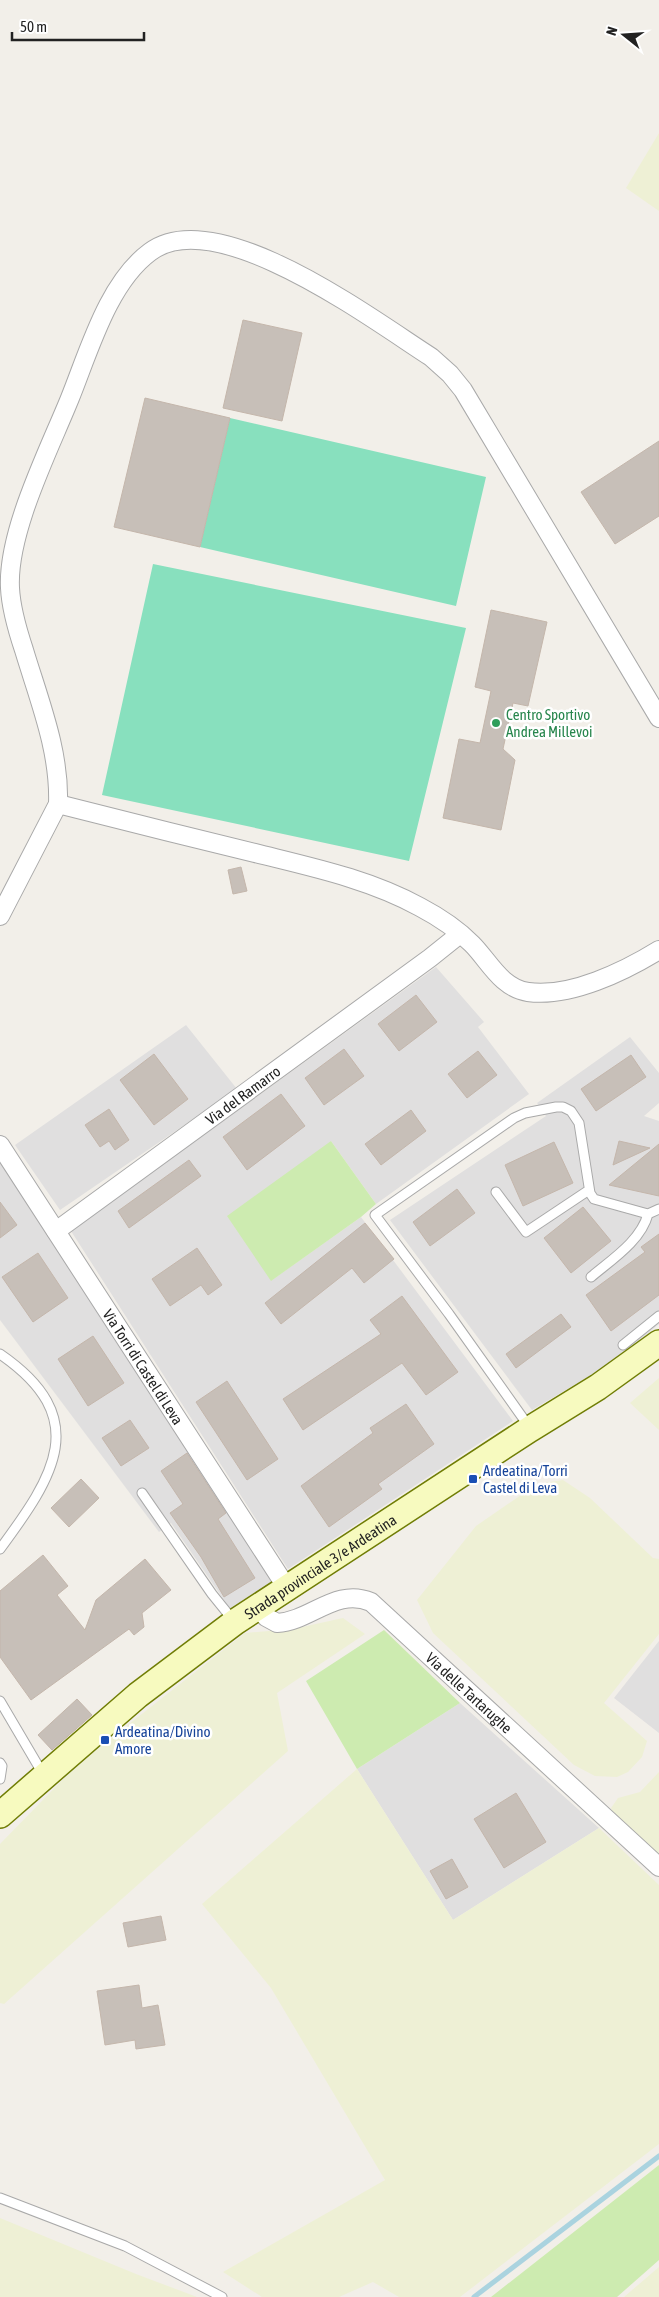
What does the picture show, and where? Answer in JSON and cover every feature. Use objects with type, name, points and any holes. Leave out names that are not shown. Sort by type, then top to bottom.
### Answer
[{"type":"main road","name":"Strada provinciale 3/e Ardeatina","points":[[0,1815],[138,1696],[235,1622],[530,1429],[598,1387],[659,1343]]},
{"type":"street","points":[[0,916],[58,804],[58,769],[51,739],[12,607],[9,573],[14,545],[38,479],[100,324],[114,295],[130,271],[152,250],[167,243],[185,238],[220,242],[287,269],[431,357],[450,374],[463,390],[659,718]]},
{"type":"street","points":[[58,804],[342,875],[398,896],[421,907],[460,934],[506,982],[512,987],[528,992],[544,993],[591,982],[617,972],[659,950]]},
{"type":"street","name":"Via del Ramarro","points":[[56,1231],[430,958],[460,934]]},
{"type":"street","name":"Via Torri di Castel di Leva","points":[[0,1145],[287,1588]]},
{"type":"street","name":"Via delle Tartarughe","points":[[258,1606],[266,1618],[277,1623],[300,1617],[339,1600],[358,1598],[371,1602],[659,1867]]},
{"type":"lane","points":[[530,1429],[452,1312],[375,1216],[514,1118],[526,1113],[556,1107],[567,1108],[574,1114],[579,1123],[590,1190],[594,1199],[648,1214],[659,1209]]},
{"type":"lane","points":[[496,1192],[526,1232],[590,1190]]},
{"type":"lane","points":[[591,1276],[632,1241],[643,1227],[648,1214]]},
{"type":"lane","points":[[623,1346],[659,1316]]},
{"type":"lane","points":[[0,1354],[22,1372],[48,1402],[57,1426],[57,1438],[52,1465],[45,1482],[0,1549]]},
{"type":"lane","points":[[142,1493],[212,1594],[235,1622]]},
{"type":"lane","points":[[0,1701],[45,1777]]},
{"type":"lane","points":[[0,1762],[2,1766],[0,1779]]},
{"type":"lane","points":[[0,2198],[125,2246],[222,2297]]},
{"type":"shaded area","points":[[436,967],[484,1022],[478,1027],[529,1094],[376,1204],[331,1141],[272,1280],[361,1217],[513,1421],[288,1569],[71,1231]]},
{"type":"shaded area","points":[[186,1025],[237,1089],[60,1210],[15,1145]]},
{"type":"shaded area","points":[[630,1037],[659,1073],[659,1103],[644,1116],[659,1121],[659,1324],[613,1362],[532,1410],[390,1220],[546,1116],[537,1103]]},
{"type":"shaded area","points":[[0,1162],[274,1582],[233,1613],[171,1523],[159,1532],[0,1320]]},
{"type":"shaded area","points":[[659,1641],[659,1733],[614,1698]]},
{"type":"shaded area","points":[[460,1703],[599,1828],[453,1920],[357,1769]]},
{"type":"green space","points":[[659,133],[659,211],[626,188]]},
{"type":"green space","points":[[230,418],[486,477],[456,606],[200,547]]},
{"type":"green space","points":[[153,564],[466,628],[409,861],[102,795]]},
{"type":"green space","points":[[331,1141],[376,1204],[361,1217],[271,1281],[227,1216]]},
{"type":"green space","points":[[659,1378],[659,1430],[630,1403]]},
{"type":"green space","points":[[563,1480],[590,1498],[653,1558],[659,1559],[659,1634],[604,1703],[647,1741],[642,1757],[628,1772],[617,1777],[595,1776],[574,1765],[433,1633],[417,1600],[476,1526],[537,1484]]},
{"type":"green space","points":[[343,1618],[365,1634],[277,1693],[288,1751],[4,2004],[0,2003],[0,1844],[78,1764],[245,1633],[293,1629]]},
{"type":"green space","points":[[384,1630],[460,1703],[357,1769],[306,1681]]},
{"type":"green space","points":[[357,1769],[453,1920],[599,1828],[659,1885],[659,2144],[460,2297],[399,2297],[373,2282],[339,2297],[262,2297],[223,2272],[385,2180],[271,1988],[202,1904]]},
{"type":"green space","points":[[659,1772],[659,1857],[614,1817],[611,1808],[618,1798],[640,1792]]},
{"type":"green space","points":[[659,2165],[659,2260],[617,2297],[491,2297]]},
{"type":"green space","points":[[0,2218],[136,2274],[197,2297],[0,2297]]},
{"type":"green space","points":[[659,2267],[659,2297],[624,2297]]},
{"type":"building","points":[[243,320],[302,333],[282,421],[223,408]]},
{"type":"building","points":[[145,398],[230,418],[200,547],[114,527]]},
{"type":"building","points":[[659,441],[659,516],[615,544],[581,492]]},
{"type":"building","name":"Centro Sportivo Andrea Millevoi","points":[[491,610],[547,622],[528,706],[513,703],[503,749],[515,760],[501,830],[443,818],[459,739],[480,743],[491,691],[475,687]]},
{"type":"building","points":[[241,867],[247,891],[233,894],[228,870]]},
{"type":"building","points":[[416,995],[437,1022],[399,1051],[378,1024]]},
{"type":"building","points":[[344,1049],[364,1076],[324,1105],[305,1078]]},
{"type":"building","points":[[478,1051],[497,1075],[467,1098],[448,1074]]},
{"type":"building","points":[[154,1054],[188,1099],[154,1125],[120,1080]]},
{"type":"building","points":[[631,1055],[646,1077],[596,1111],[581,1089]]},
{"type":"building","points":[[281,1094],[305,1126],[247,1170],[223,1137]]},
{"type":"building","points":[[109,1109],[129,1140],[115,1150],[109,1141],[100,1147],[85,1125]]},
{"type":"building","points":[[411,1110],[426,1131],[381,1165],[365,1144]]},
{"type":"building","points":[[619,1141],[650,1148],[613,1165]]},
{"type":"building","points":[[554,1142],[573,1183],[523,1206],[505,1165]]},
{"type":"building","points":[[659,1144],[659,1196],[609,1185]]},
{"type":"building","points":[[189,1160],[201,1176],[129,1228],[118,1211]]},
{"type":"building","points":[[457,1189],[475,1213],[430,1246],[413,1222]]},
{"type":"building","points":[[0,1202],[17,1225],[0,1238]]},
{"type":"building","points":[[583,1207],[611,1241],[571,1273],[544,1238]]},
{"type":"building","points":[[365,1223],[394,1259],[364,1283],[352,1268],[281,1324],[265,1303]]},
{"type":"building","points":[[659,1234],[659,1295],[611,1331],[586,1295],[645,1252],[641,1247]]},
{"type":"building","points":[[197,1248],[222,1285],[208,1295],[201,1285],[170,1306],[152,1279]]},
{"type":"building","points":[[38,1253],[68,1298],[33,1322],[2,1277]]},
{"type":"building","points":[[402,1296],[458,1372],[426,1395],[402,1363],[303,1430],[283,1399],[381,1334],[370,1320]]},
{"type":"building","points":[[561,1314],[571,1327],[516,1368],[506,1354]]},
{"type":"building","points":[[93,1336],[124,1383],[88,1406],[58,1359]]},
{"type":"building","points":[[227,1381],[278,1459],[247,1480],[196,1402]]},
{"type":"building","points":[[406,1404],[434,1444],[378,1484],[382,1489],[329,1527],[301,1486],[373,1433],[370,1428]]},
{"type":"building","points":[[130,1420],[149,1448],[121,1466],[102,1438]]},
{"type":"building","points":[[187,1453],[226,1513],[218,1519],[255,1578],[224,1597],[201,1557],[170,1513],[183,1504],[161,1471]]},
{"type":"building","points":[[81,1479],[99,1498],[69,1527],[51,1508]]},
{"type":"building","points":[[43,1555],[68,1586],[57,1595],[85,1630],[96,1600],[145,1559],[171,1590],[142,1613],[144,1627],[134,1635],[129,1629],[31,1700],[0,1657],[0,1591]]},
{"type":"building","points":[[77,1699],[92,1715],[52,1750],[38,1735]]},
{"type":"building","points":[[516,1793],[546,1842],[504,1868],[474,1819]]},
{"type":"building","points":[[452,1859],[468,1887],[446,1899],[430,1871]]},
{"type":"building","points":[[161,1916],[166,1940],[128,1947],[123,1923]]},
{"type":"building","points":[[139,1985],[142,2008],[158,2005],[165,2045],[136,2049],[135,2040],[105,2045],[97,1991]]},
{"type":"waterway","points":[[474,2297],[659,2156]]},
{"type":"place","name":"Centro Sportivo Andrea Millevoi","points":[[496,723]]},
{"type":"place","name":"Ardeatina/Torri Castel di Leva","points":[[473,1479]]},
{"type":"place","name":"Ardeatina/Divino Amore","points":[[105,1740]]}]
